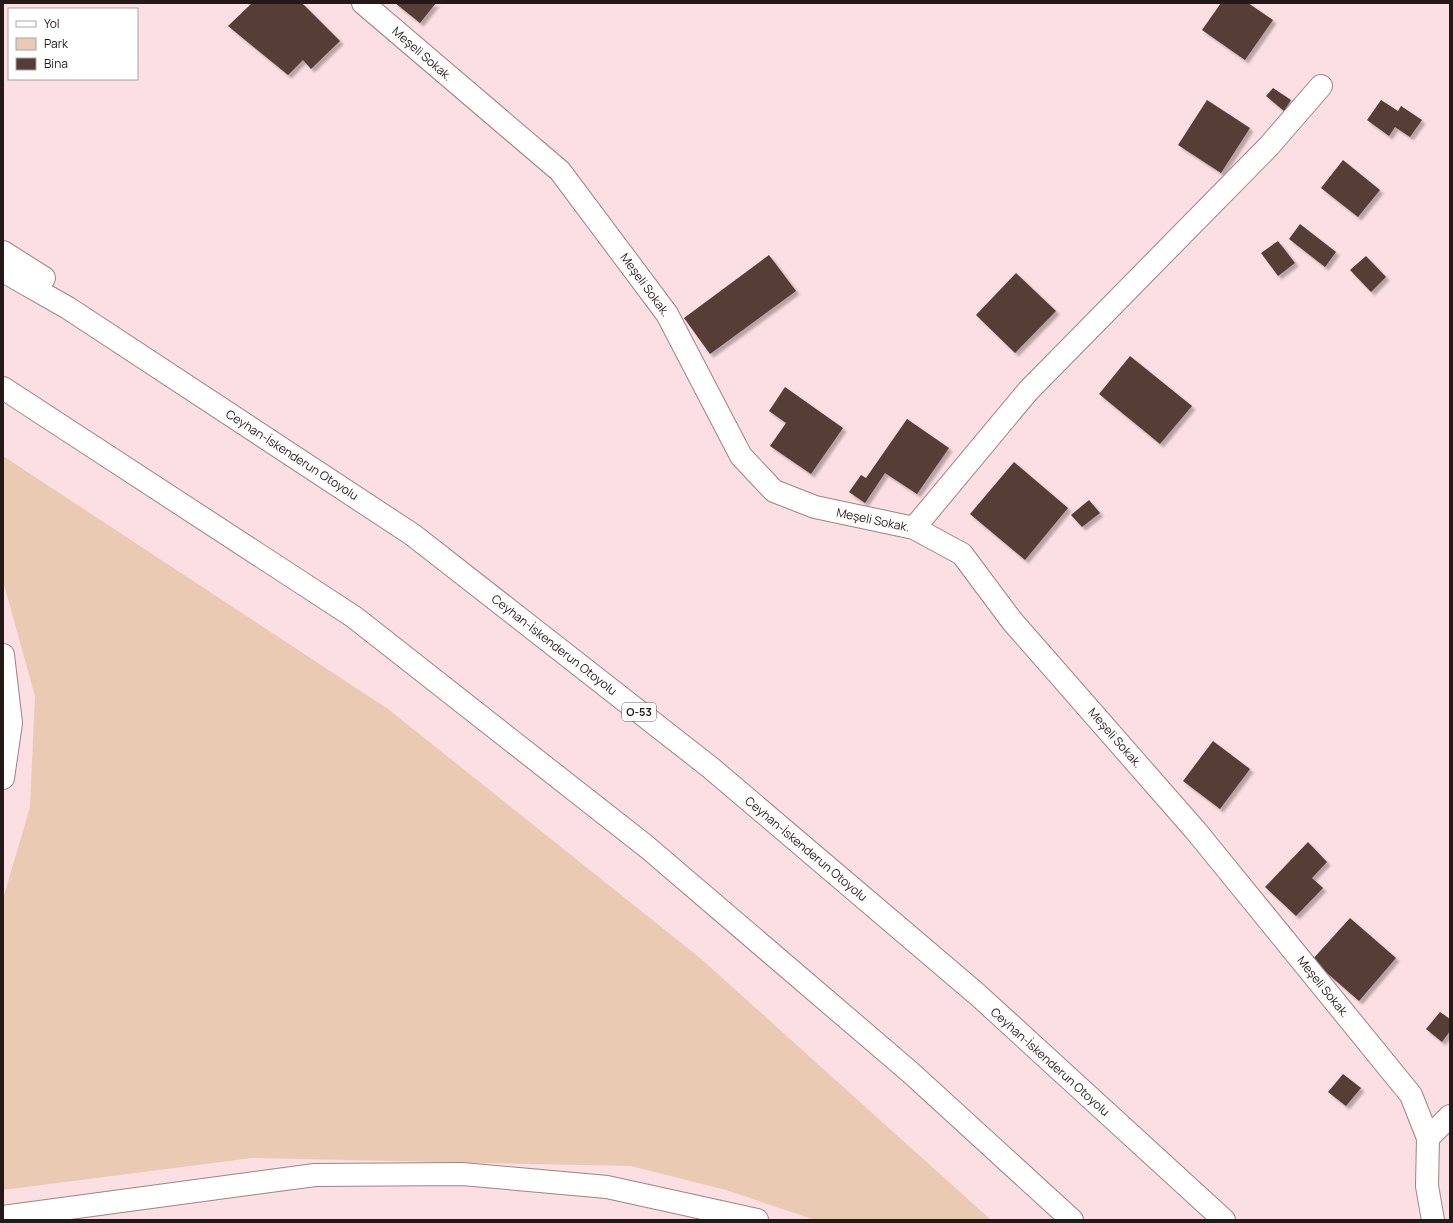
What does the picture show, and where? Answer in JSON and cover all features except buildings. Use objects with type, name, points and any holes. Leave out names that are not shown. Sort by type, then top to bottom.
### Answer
[{"type":"main road","name":"Meşeli Sokak.","points":[[363,3],[560,172],[667,314],[741,456],[774,491],[815,507],[914,528],[962,554],[1012,620],[1196,831],[1411,1095],[1428,1138]]},
{"type":"main road","points":[[914,528],[1028,391],[1269,146],[1321,86]]},
{"type":"main road","points":[[3,252],[73,297],[413,535]]},
{"type":"main road","name":"Ceyhan-İskenderun Otoyolu","points":[[3,271],[68,308],[413,535],[711,768],[978,996],[1224,1220]]},
{"type":"main road","points":[[3,388],[347,613],[366,627],[647,847],[910,1072],[1072,1220]]},
{"type":"main road","points":[[3,655],[11,723],[3,778]]},
{"type":"main road","points":[[1432,1220],[1427,1186],[1428,1138],[1450,1116]]},
{"type":"main road","points":[[3,1217],[315,1175],[462,1174],[607,1187],[757,1220]]},
{"type":"green space","points":[[3,456],[388,709],[700,958],[991,1220],[815,1220],[726,1190],[631,1166],[252,1158],[3,1190],[3,899],[30,807],[35,696],[3,581]]}]
